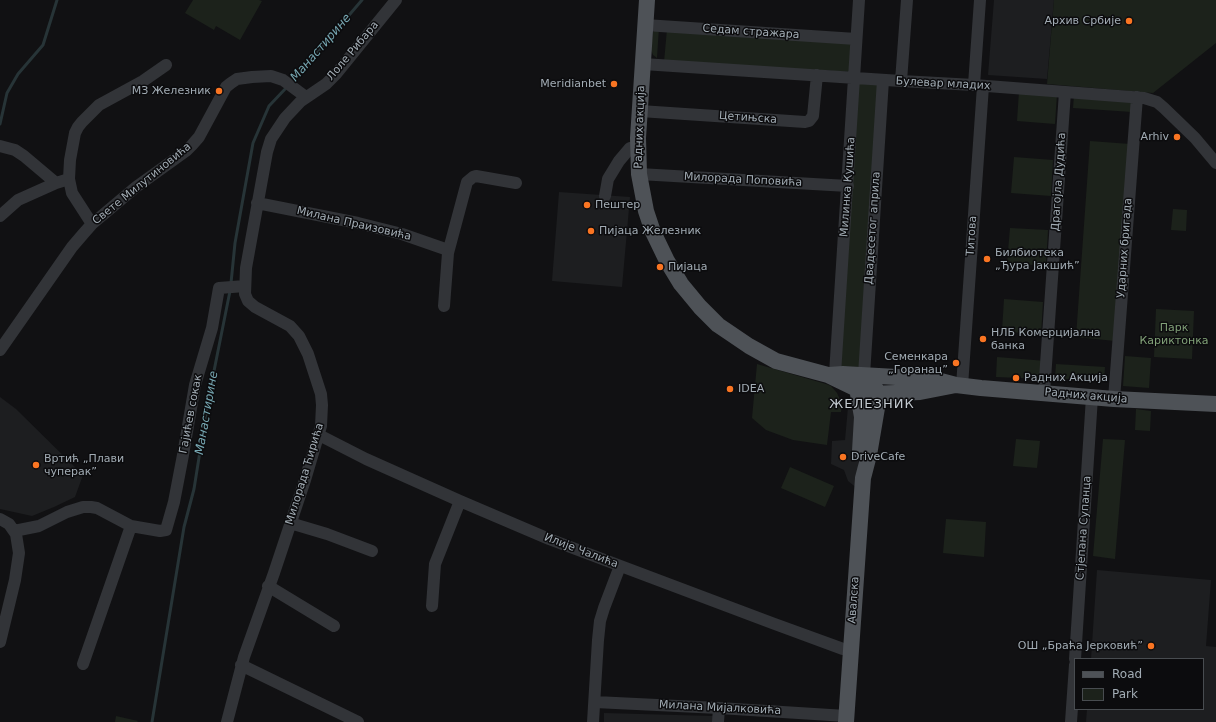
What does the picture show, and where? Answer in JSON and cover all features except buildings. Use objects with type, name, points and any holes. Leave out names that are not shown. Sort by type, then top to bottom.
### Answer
[{"type":"main road","name":"Радних акција","points":[[647,0],[638,146],[639,174],[646,211],[658,243],[677,278],[700,307],[718,325],[736,338],[776,361],[831,375],[866,393],[878,395],[920,392],[959,386]]},
{"type":"main road","name":"Радних акција","points":[[831,375],[865,375],[937,380],[959,386],[1114,399],[1216,404]]},
{"type":"main road","points":[[859,390],[865,375],[871,380],[878,395]]},
{"type":"main road","name":"Авалска","points":[[859,390],[862,417],[860,454],[863,478]]},
{"type":"main road","points":[[872,432],[883,412],[891,404],[920,392]]},
{"type":"main road","name":"Авалска","points":[[846,719],[863,478],[878,408],[878,395]]},
{"type":"street","name":"Лоле Рибара","points":[[306,97],[326,84],[336,74],[396,0]]},
{"type":"street","name":"Милинка Кушића","points":[[831,375],[848,186],[859,0]]},
{"type":"street","points":[[901,82],[907,0]]},
{"type":"street","name":"Титова","points":[[959,386],[978,85],[980,0]]},
{"type":"street","name":"Седам стражара","points":[[645,25],[856,39]]},
{"type":"street","name":"Булевар младих","points":[[643,64],[901,82],[978,85],[1137,97],[1157,102],[1186,128],[1216,163]]},
{"type":"street","points":[[92,224],[72,193],[69,179],[70,160],[75,133],[82,122],[99,105],[143,81],[166,65]]},
{"type":"street","name":"Цетињска","points":[[640,111],[805,122],[809,121],[813,116],[817,75]]},
{"type":"street","name":"Свете Милутиновића","points":[[0,350],[72,247],[92,224],[136,187],[192,145],[199,137],[226,87],[231,82],[237,79],[271,76],[283,80],[306,97]]},
{"type":"street","name":"Двадесетог априла","points":[[865,375],[883,80]]},
{"type":"street","name":"Драгојла Дудића","points":[[1044,393],[1065,92]]},
{"type":"street","name":"Милорада Ћирића","points":[[227,722],[241,665],[319,435],[322,416],[321,394],[302,342],[290,326],[255,307],[248,300],[241,286],[246,268],[265,159],[271,139],[277,128],[306,97]]},
{"type":"street","name":"Ударних бригада","points":[[1114,399],[1137,97]]},
{"type":"street","points":[[605,196],[608,179],[619,161],[630,148],[638,146]]},
{"type":"street","points":[[4,147],[12,148],[24,156],[56,183]]},
{"type":"street","name":"Милорада Поповића","points":[[639,174],[848,186]]},
{"type":"street","points":[[444,306],[448,250],[465,188],[469,180],[476,176],[516,183]]},
{"type":"street","points":[[0,216],[18,200],[56,183],[69,179]]},
{"type":"street","name":"Милана Праизовића","points":[[257,203],[358,223],[402,234],[448,250]]},
{"type":"street","name":"Гајићев сокак","points":[[14,531],[40,526],[67,512],[84,507],[97,508],[130,526],[160,532],[167,528],[174,502],[195,385],[212,328],[219,288],[241,286]]},
{"type":"street","name":"Стјепана Супанца","points":[[1075,658],[1092,397]]},
{"type":"street","name":"Илије Чалића","points":[[319,435],[366,459],[549,539],[850,651]]},
{"type":"street","points":[[432,606],[435,564],[460,501]]},
{"type":"street","points":[[0,519],[9,524],[14,531],[18,542],[19,553],[15,580],[0,642]]},
{"type":"street","points":[[290,522],[372,551]]},
{"type":"street","points":[[83,664],[130,526]]},
{"type":"street","points":[[593,722],[600,621],[620,566]]},
{"type":"street","points":[[268,586],[334,626]]},
{"type":"street","points":[[241,665],[358,722]]},
{"type":"street","points":[[1071,722],[1074,679]]},
{"type":"street","name":"Милана Мијалковића","points":[[595,702],[719,708],[846,719]]},
{"type":"street","points":[[718,722],[719,708]]},
{"type":"shaded area","points":[[994,0],[1054,0],[1047,79],[988,75]]},
{"type":"shaded area","name":"Пијаца Железник","points":[[559,192],[630,197],[622,287],[552,281]]},
{"type":"shaded area","name":"Вртић „Плави чуперак”","points":[[0,397],[16,409],[83,475],[75,497],[32,516],[0,509]]},
{"type":"shaded area","points":[[848,407],[857,408],[859,447],[858,489],[848,481],[844,470],[831,464],[832,441],[845,440]]},
{"type":"shaded area","name":"ОШ „Браћа Јерковић”","points":[[1097,570],[1211,580],[1206,646],[1216,647],[1216,722],[1086,722],[1087,710],[1204,710],[1204,658],[1091,658]]},
{"type":"shaded area","points":[[604,713],[713,716],[713,722],[604,722]]},
{"type":"green space","points":[[193,0],[262,1],[240,40],[216,26],[214,30],[185,13]]},
{"type":"green space","points":[[1054,0],[1216,0],[1216,43],[1153,93],[1047,84]]},
{"type":"green space","points":[[659,27],[657,58],[653,55],[651,50],[653,32]]},
{"type":"green space","points":[[667,29],[854,41],[852,72],[664,62]]},
{"type":"green space","points":[[857,83],[879,85],[861,367],[838,366]]},
{"type":"green space","points":[[1019,91],[1057,94],[1055,124],[1017,121]]},
{"type":"green space","points":[[1074,95],[1133,99],[1132,112],[1073,108]]},
{"type":"green space","points":[[1090,141],[1130,144],[1115,341],[1076,337]]},
{"type":"green space","points":[[1014,157],[1053,160],[1051,196],[1011,193]]},
{"type":"green space","points":[[1173,209],[1187,210],[1186,231],[1171,230]]},
{"type":"green space","points":[[1010,228],[1048,230],[1046,266],[1007,263]]},
{"type":"green space","points":[[1004,299],[1043,302],[1041,335],[1002,331]]},
{"type":"green space","name":"Парк Кариктонка","points":[[1156,309],[1194,311],[1192,359],[1154,357]]},
{"type":"green space","points":[[1125,356],[1151,358],[1149,388],[1123,386]]},
{"type":"green space","points":[[997,357],[1046,361],[1045,379],[996,377]]},
{"type":"green space","points":[[757,364],[831,386],[837,393],[842,404],[841,412],[831,412],[827,445],[793,440],[766,430],[752,418]]},
{"type":"green space","points":[[1056,364],[1105,367],[1104,382],[1055,378]]},
{"type":"green space","points":[[1136,409],[1151,411],[1150,431],[1135,430]]},
{"type":"green space","points":[[1016,439],[1040,441],[1037,468],[1013,466]]},
{"type":"green space","points":[[1103,439],[1125,440],[1115,559],[1093,556]]},
{"type":"green space","points":[[790,467],[834,486],[825,507],[781,488]]},
{"type":"green space","points":[[946,519],[986,522],[984,557],[943,553]]},
{"type":"green space","points":[[116,716],[138,721],[115,722]]},
{"type":"waterway","points":[[0,124],[7,93],[18,74],[43,45],[57,0]]},
{"type":"waterway","name":"Манастирине","points":[[291,83],[362,0]]},
{"type":"waterway","name":"Манастирине","points":[[231,283],[235,243],[253,143],[269,106],[287,87]]},
{"type":"waterway","name":"Манастирине","points":[[152,722],[184,527],[194,489],[208,401],[230,291]]},
{"type":"place","name":"Архив Србије","points":[[1129,21]]},
{"type":"place","name":"Meridianbet","points":[[614,84]]},
{"type":"place","name":"МЗ Железник","points":[[219,91]]},
{"type":"place","name":"Arhiv","points":[[1177,137]]},
{"type":"place","name":"Пештер","points":[[587,205]]},
{"type":"place","name":"Пијаца Железник","points":[[591,231]]},
{"type":"place","name":"Билбиотека „Ђура Јакшић”","points":[[987,259]]},
{"type":"place","name":"Пијаца","points":[[660,267]]},
{"type":"place","name":"НЛБ Комерцијална банка","points":[[983,339]]},
{"type":"place","name":"Семенкара „Горанац”","points":[[956,363]]},
{"type":"place","name":"Радних Акција","points":[[1016,378]]},
{"type":"place","name":"IDEA","points":[[730,389]]},
{"type":"place","name":"DriveCafe","points":[[843,457]]},
{"type":"place","name":"Вртић „Плави чуперак”","points":[[36,465]]},
{"type":"place","name":"ОШ „Браћа Јерковић”","points":[[1151,646]]},
{"type":"district","name":"ЖЕЛЕЗНИК","points":[[872,405]]}]
